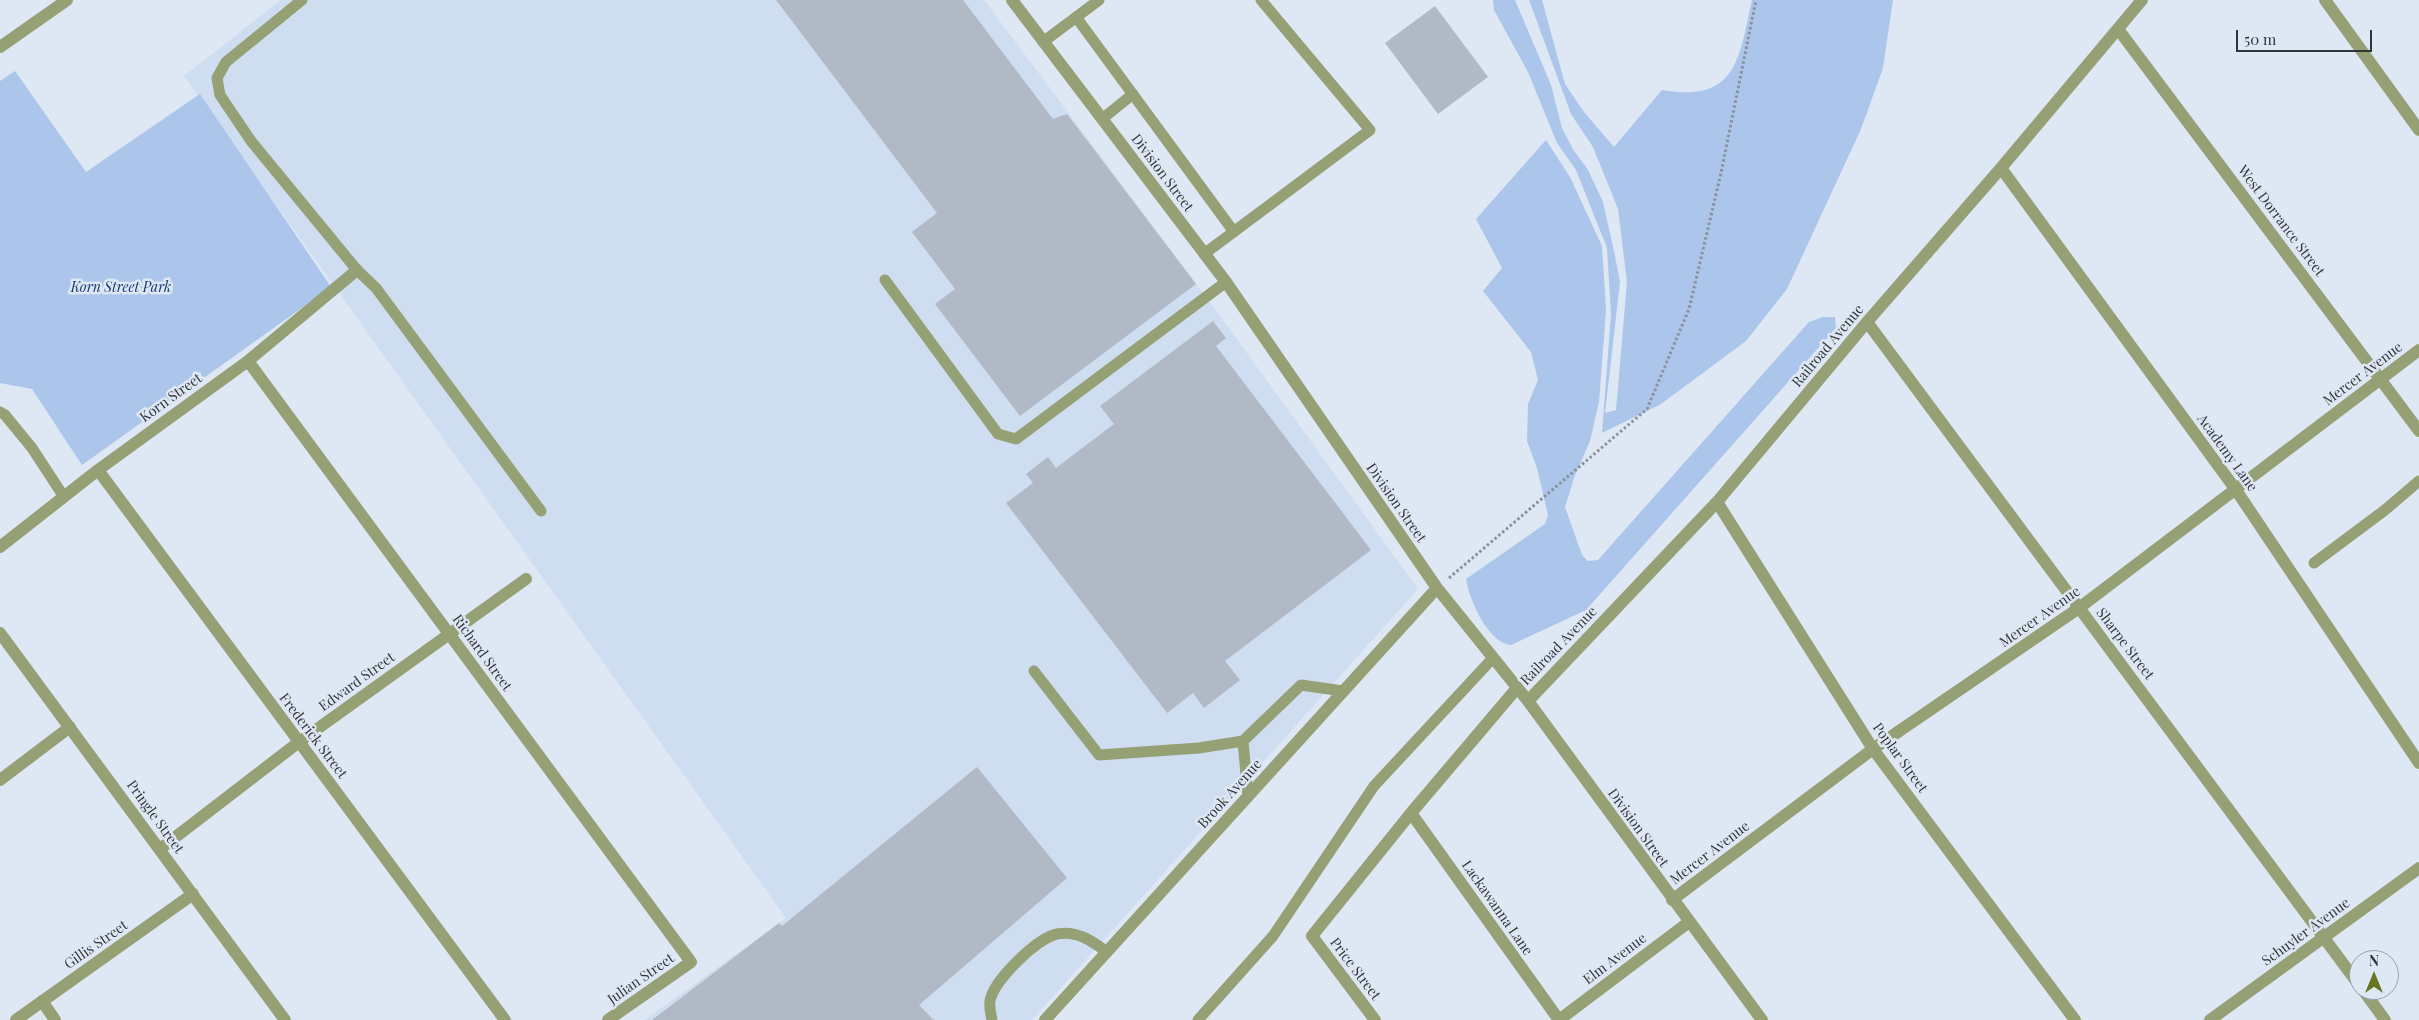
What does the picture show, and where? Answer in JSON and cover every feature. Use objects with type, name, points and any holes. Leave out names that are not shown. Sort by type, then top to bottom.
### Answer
[{"type":"street","points":[[0,47],[66,0]]},
{"type":"street","name":"Division Street","points":[[1012,0],[1226,282],[1437,588],[1528,701],[1672,900],[1762,1020]]},
{"type":"street","name":"Railroad Avenue","points":[[1528,701],[1717,502],[1867,322],[2001,168],[2142,0]]},
{"type":"street","points":[[2325,0],[2419,130]]},
{"type":"street","name":"West Dorrance Street","points":[[2118,29],[2419,431]]},
{"type":"street","name":"Academy Lane","points":[[2001,168],[2236,490],[2419,763]]},
{"type":"street","name":"Korn Street","points":[[0,547],[98,470],[248,361],[357,270]]},
{"type":"street","name":"Sharpe Street","points":[[1867,322],[2349,971]]},
{"type":"street","name":"Mercer Avenue","points":[[1672,900],[1873,749],[2080,608],[2419,350]]},
{"type":"street","name":"Richard Street","points":[[248,361],[691,962]]},
{"type":"street","name":"Frederick Street","points":[[98,470],[505,1020]]},
{"type":"street","name":"Poplar Street","points":[[1717,502],[1873,749],[2075,1020]]},
{"type":"street","name":"Edward Street","points":[[160,849],[299,742],[526,579]]},
{"type":"street","name":"Brook Avenue","points":[[1045,1020],[1437,588]]},
{"type":"street","name":"Pringle Street","points":[[0,633],[285,1020]]},
{"type":"street","name":"Railroad Avenue","points":[[1312,936],[1411,813],[1517,688]]},
{"type":"street","points":[[0,780],[70,727]]},
{"type":"street","name":"Lackawanna Lane","points":[[1411,813],[1559,1020]]},
{"type":"street","name":"Schuyler Avenue","points":[[2210,1020],[2419,868]]},
{"type":"street","name":"Gillis Street","points":[[16,1020],[193,894]]},
{"type":"street","name":"Elm Avenue","points":[[1559,1020],[1689,922]]},
{"type":"street","name":"Price Street","points":[[1312,936],[1375,1020]]},
{"type":"street","name":"Julian Street","points":[[608,1020],[691,962]]},
{"type":"street","points":[[2370,1000],[2385,1020]]},
{"type":"street","points":[[42,1001],[55,1020]]},
{"type":"lane","points":[[302,0],[226,62],[217,78],[220,95],[251,141],[357,270],[376,288],[541,511]]},
{"type":"lane","points":[[1043,42],[1099,0]]},
{"type":"lane","points":[[1204,254],[1370,130],[1261,0]]},
{"type":"lane","points":[[1076,18],[1234,232]]},
{"type":"lane","points":[[1102,119],[1132,94]]},
{"type":"lane","points":[[885,280],[998,434],[1016,439],[1226,282]]},
{"type":"lane","points":[[0,412],[5,415],[32,448],[64,497]]},
{"type":"lane","points":[[2314,563],[2385,510],[2419,480]]},
{"type":"lane","points":[[1198,1020],[1274,936],[1374,786],[1493,658]]},
{"type":"lane","points":[[1034,671],[1099,755],[1199,748],[1243,740],[1301,684],[1343,692]]},
{"type":"lane","points":[[1243,740],[1248,796]]},
{"type":"lane","points":[[992,1020],[990,1000],[995,988],[1029,949],[1044,939],[1058,934],[1071,933],[1088,938],[1107,952]]},
{"type":"path","points":[[1437,588],[1646,409],[1689,309],[1722,173],[1756,0]]},
{"type":"shaded area","points":[[281,0],[984,0],[1215,309],[1418,589],[1032,1020],[645,1020],[786,918],[184,76]]},
{"type":"green space","points":[[1493,0],[1515,0],[1551,85],[1562,128],[1574,151],[1587,168],[1603,202],[1620,282],[1605,413],[1616,410],[1627,282],[1618,209],[1593,147],[1571,114],[1529,0],[1542,0],[1565,84],[1584,112],[1614,147],[1662,90],[1687,92],[1706,90],[1720,83],[1730,72],[1738,58],[1752,0],[1893,0],[1883,68],[1861,129],[1787,289],[1746,341],[1661,404],[1602,433],[1611,314],[1607,248],[1576,170],[1557,143],[1528,72],[1494,10]]},
{"type":"green space","name":"Korn Street Park","points":[[15,71],[86,172],[200,94],[331,287],[82,465],[32,389],[0,383],[0,81]]},
{"type":"green space","points":[[1546,140],[1570,177],[1602,246],[1606,310],[1599,402],[1590,441],[1574,478],[1565,507],[1582,555],[1588,561],[1598,560],[1809,322],[1823,317],[1835,317],[1836,328],[1586,610],[1511,645],[1495,637],[1487,629],[1475,608],[1466,579],[1545,524],[1548,515],[1537,468],[1527,441],[1528,404],[1538,380],[1531,352],[1483,291],[1502,268],[1476,219]]},
{"type":"building","points":[[776,0],[963,0],[1053,119],[1067,114],[1196,284],[1020,416],[935,304],[955,289],[912,232],[937,213]]},
{"type":"building","points":[[1435,6],[1488,77],[1438,114],[1385,43]]},
{"type":"building","points":[[1213,321],[1226,338],[1216,346],[1371,550],[1225,661],[1240,680],[1204,708],[1193,693],[1167,713],[1006,503],[1033,483],[1026,474],[1048,457],[1056,468],[1114,424],[1100,406]]},
{"type":"building","points":[[977,767],[1067,878],[919,1005],[934,1020],[652,1020],[779,923],[782,926]]}]
